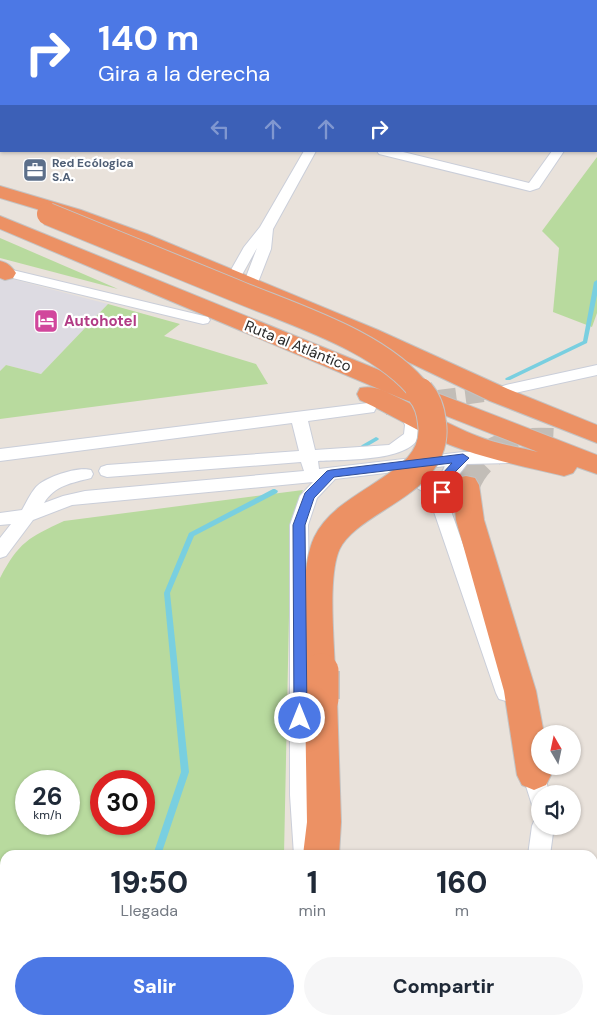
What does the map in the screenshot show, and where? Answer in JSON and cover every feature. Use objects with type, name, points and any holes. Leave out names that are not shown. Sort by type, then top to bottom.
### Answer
[{"type":"highway","points":[[0,192],[74,214],[140,238],[370,335],[499,395],[597,435]]},
{"type":"highway","points":[[26,199],[48,214],[340,334],[374,351],[415,383],[428,403],[433,415],[429,453],[415,470],[337,530],[331,536],[323,554],[319,576],[324,822],[321,850]]},
{"type":"highway","name":"Ruta al Atlántico","points":[[0,207],[342,348],[426,378],[520,416],[597,439]]},
{"type":"highway","name":"Ruta al Atlántico","points":[[0,222],[407,391],[597,465]]},
{"type":"highway","points":[[28,233],[52,251],[407,412],[430,426],[472,444],[520,457],[597,473]]},
{"type":"highway","points":[[562,442],[597,451]]},
{"type":"highway","points":[[465,471],[470,520],[522,700],[537,785]]},
{"type":"street","points":[[242,281],[264,249],[266,229],[309,152]]},
{"type":"street","points":[[387,152],[530,187],[535,184],[557,152]]},
{"type":"street","points":[[436,165],[440,152]]},
{"type":"street","points":[[2,270],[106,298],[203,320]]},
{"type":"street","points":[[506,390],[597,370]]},
{"type":"street","points":[[0,454],[368,408]]},
{"type":"street","points":[[107,472],[392,450],[409,440],[413,433],[414,426],[407,412]]},
{"type":"street","points":[[299,417],[309,456],[322,475]]},
{"type":"street","points":[[444,511],[442,492],[447,474],[520,457]]},
{"type":"street","points":[[0,520],[27,516],[69,500],[85,497],[388,467],[465,471]]},
{"type":"street","points":[[388,467],[401,470],[428,487],[438,498],[536,785]]},
{"type":"street","points":[[0,552],[27,516],[43,490],[57,481],[80,475],[72,482],[73,488],[77,493],[85,497]]},
{"type":"street","points":[[305,850],[301,795],[299,525],[309,496],[322,475]]},
{"type":"street","points":[[540,850],[542,835]]},
{"type":"shaded area","points":[[0,276],[108,304],[41,374],[6,365],[0,371]]},
{"type":"green space","points":[[597,157],[597,313],[592,327],[553,312],[559,248],[542,231]]},
{"type":"green space","points":[[0,238],[118,289],[0,258]]},
{"type":"green space","points":[[108,304],[180,324],[164,336],[256,364],[268,384],[0,419],[0,371],[6,365],[41,374]]},
{"type":"green space","points":[[303,490],[291,520],[284,850],[0,850],[0,578],[13,556],[33,537],[64,521]]},
{"type":"waterway","points":[[508,379],[585,342],[597,282]]},
{"type":"waterway","points":[[364,446],[376,439]]},
{"type":"waterway","points":[[159,850],[185,772],[167,593],[191,535],[275,491]]},
{"type":"tunnel","points":[[482,393],[498,391]]},
{"type":"tunnel","points":[[385,406],[492,392]]},
{"type":"tunnel","points":[[466,485],[481,462],[501,448],[525,442],[553,442]]},
{"type":"place","name":"Red Ecólogica S.A.","points":[[35,170]]},
{"type":"place","name":"Autohotel","points":[[46,321]]},
{"type":"route","points":[[300,718],[299,525],[309,496],[331,473],[463,458],[447,474],[442,492]]}]
